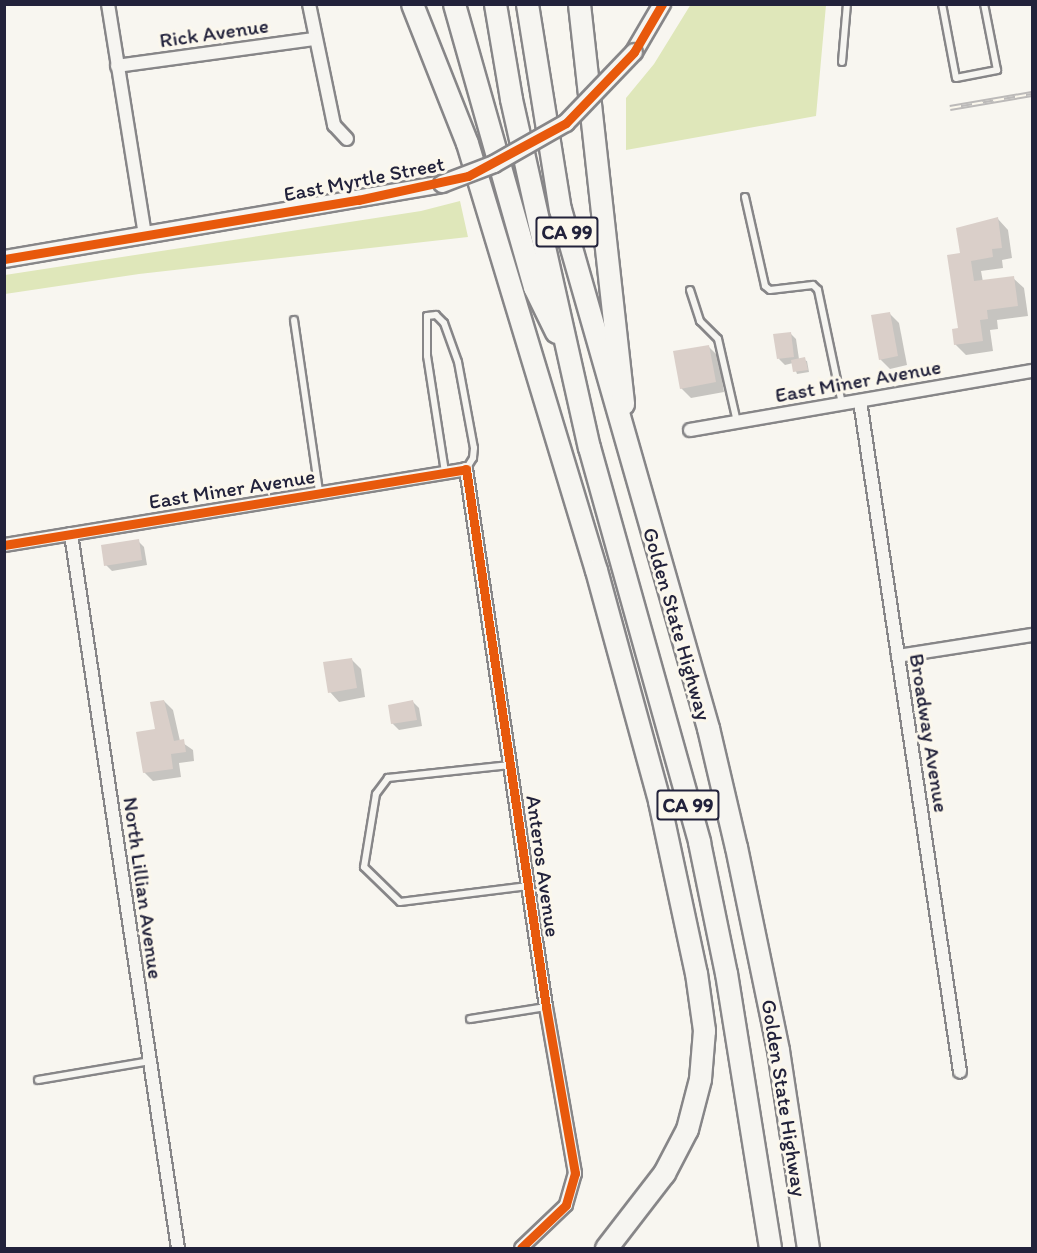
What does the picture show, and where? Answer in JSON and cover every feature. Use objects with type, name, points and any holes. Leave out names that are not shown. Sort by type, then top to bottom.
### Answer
[{"type":"highway","points":[[412,4],[467,143],[596,570],[659,801],[696,973],[704,1030],[700,1079],[687,1129],[664,1173],[606,1248]]},
{"type":"highway","points":[[454,4],[534,287],[573,368]]},
{"type":"highway","name":"Golden State Highway","points":[[495,4],[511,99],[589,447],[699,842],[726,973],[770,1248]]},
{"type":"highway","name":"Golden State Highway","points":[[527,4],[560,209],[628,455],[708,728],[736,847],[778,1050],[808,1248]]},
{"type":"highway","points":[[579,4],[628,455]]},
{"type":"street","points":[[108,4],[145,235]]},
{"type":"street","points":[[309,4],[334,125],[347,139]]},
{"type":"street","name":"East Myrtle Street","points":[[4,259],[442,184],[494,164],[566,123],[634,52],[662,4]]},
{"type":"street","name":"Rick Avenue","points":[[117,66],[315,39]]},
{"type":"street","name":"East Miner Avenue","points":[[690,430],[1032,371]]},
{"type":"street","name":"Broadway Avenue","points":[[860,401],[960,1072]]},
{"type":"street","name":"East Miner Avenue","points":[[4,545],[466,469]]},
{"type":"street","name":"Anteros Avenue","points":[[466,469],[574,1184],[566,1205],[521,1248]]},
{"type":"street","name":"North Lillian Avenue","points":[[71,534],[178,1248]]},
{"type":"street","points":[[898,656],[1032,635]]},
{"type":"lane","points":[[842,62],[847,4]]},
{"type":"lane","points":[[942,4],[956,78],[997,70],[984,4]]},
{"type":"lane","points":[[745,196],[765,286],[770,290],[813,285],[818,290],[842,404]]},
{"type":"lane","points":[[690,290],[700,321],[718,339],[737,422]]},
{"type":"lane","points":[[445,472],[427,356],[427,316],[436,315],[444,323],[458,362],[474,448],[473,458],[466,469]]},
{"type":"lane","points":[[294,320],[319,492]]},
{"type":"lane","points":[[510,765],[388,778],[376,794],[364,867],[400,902],[528,886]]},
{"type":"lane","points":[[470,1019],[546,1007]]},
{"type":"lane","points":[[38,1080],[150,1061]]},
{"type":"green space","points":[[691,4],[826,5],[816,116],[626,150],[626,98],[654,64]]},
{"type":"green space","points":[[460,201],[468,237],[139,274],[5,294],[5,275],[421,211]]},
{"type":"building","points":[[998,217],[1002,248],[992,249],[993,257],[971,261],[974,281],[1014,276],[1018,306],[987,310],[988,319],[980,320],[983,341],[954,345],[952,329],[958,328],[947,255],[960,253],[956,228]]},
{"type":"building","points":[[890,312],[898,356],[879,360],[871,315]]},
{"type":"building","points":[[791,332],[794,357],[777,359],[773,334]]},
{"type":"building","points":[[709,345],[716,382],[680,389],[673,351]]},
{"type":"building","points":[[805,357],[808,370],[793,372],[791,360]]},
{"type":"building","points":[[139,539],[142,560],[104,566],[101,545]]},
{"type":"building","points":[[352,658],[357,688],[328,693],[323,662]]},
{"type":"building","points":[[164,700],[174,741],[184,739],[186,752],[171,754],[173,769],[143,773],[136,732],[155,729],[150,702]]},
{"type":"building","points":[[413,700],[417,720],[391,724],[388,705]]},
{"type":"railway","points":[[950,108],[1032,94]]},
{"type":"cycle path","points":[[4,259],[358,200],[468,176],[566,123],[634,52],[662,4]]},
{"type":"cycle path","points":[[4,545],[466,469],[546,1007],[575,1173],[566,1205],[521,1248]]}]
